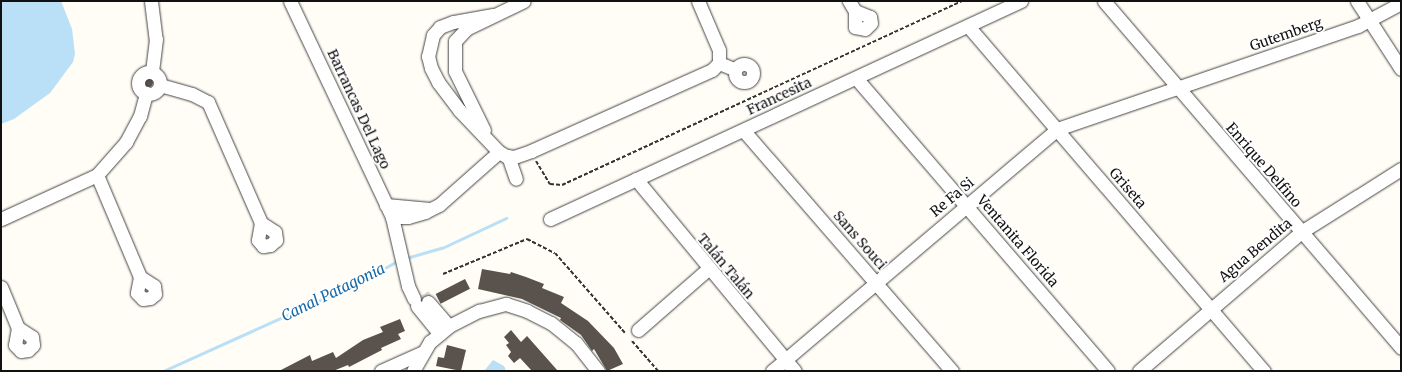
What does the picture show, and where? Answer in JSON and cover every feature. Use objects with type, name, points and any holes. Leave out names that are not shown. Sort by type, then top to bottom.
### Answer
[{"type":"street","points":[[151,1],[156,38],[152,72]]},
{"type":"street","name":"Barrancas Del Lago","points":[[290,1],[392,217],[404,270],[421,300],[444,330]]},
{"type":"street","points":[[516,180],[457,77],[453,53],[455,41],[460,34],[492,14],[524,1]]},
{"type":"street","points":[[392,217],[408,217],[439,204],[499,150],[531,151],[712,70],[719,63],[719,50],[698,1]]},
{"type":"street","name":"Francesita","points":[[550,219],[1022,1]]},
{"type":"street","name":"Enrique Delfino","points":[[1104,1],[1177,89],[1301,232],[1398,339]]},
{"type":"street","points":[[1357,1],[1401,69]]},
{"type":"street","name":"Gutemberg","points":[[1177,89],[1369,21],[1401,3]]},
{"type":"street","points":[[492,14],[453,22],[440,27],[433,35],[428,56],[431,68],[447,95],[499,150]]},
{"type":"street","name":"Griseta","points":[[968,26],[1264,371]]},
{"type":"street","points":[[719,63],[734,70]]},
{"type":"street","points":[[144,72],[152,72],[160,78],[160,85],[153,93],[146,94],[140,89],[138,82],[144,72]]},
{"type":"street","name":"Ventanita Florida","points":[[856,78],[1108,371]]},
{"type":"street","points":[[160,85],[192,94],[208,102],[261,223]]},
{"type":"street","name":"Re Fa Si","points":[[772,371],[1057,129],[1177,89]]},
{"type":"street","points":[[1,219],[97,175],[126,142],[140,116],[146,94]]},
{"type":"street","name":"Sans Souci","points":[[744,130],[952,371]]},
{"type":"street","name":"Agua Bendita","points":[[1139,371],[1301,232],[1401,169]]},
{"type":"street","points":[[97,175],[140,277]]},
{"type":"street","name":"Talán Talán","points":[[636,179],[708,269],[795,371]]},
{"type":"street","points":[[386,205],[430,209]]},
{"type":"street","points":[[638,330],[708,269]]},
{"type":"street","points":[[1,287],[18,328]]},
{"type":"street","points":[[413,371],[423,352],[444,330],[468,316],[494,307],[514,306],[551,323],[576,343],[598,371]]},
{"type":"street","points":[[494,307],[546,330],[571,351],[588,371]]},
{"type":"street","points":[[386,370],[423,352]]},
{"type":"path","points":[[531,151],[546,181],[550,184],[562,185],[962,1]]},
{"type":"path","points":[[443,274],[527,239],[555,253],[565,263],[658,371]]},
{"type":"water","points":[[1,1],[61,1],[72,29],[75,54],[73,62],[50,93],[14,119],[1,124]]},
{"type":"water","points":[[493,360],[504,366],[506,371],[484,371]]},
{"type":"building","points":[[146,78],[150,78],[152,82],[150,86],[146,86],[144,84],[144,80]]},
{"type":"building","points":[[482,269],[510,274],[511,272],[526,277],[544,284],[542,288],[564,297],[561,303],[588,321],[614,348],[623,364],[607,371],[594,349],[592,351],[581,335],[560,320],[561,318],[522,299],[478,289]]},
{"type":"building","points":[[465,279],[470,289],[441,304],[436,294]]},
{"type":"building","points":[[400,319],[405,331],[398,334],[401,339],[381,348],[382,350],[349,367],[348,365],[333,371],[279,371],[310,355],[312,361],[333,352],[336,358],[363,340],[383,332],[380,327]]},
{"type":"building","points":[[511,330],[521,342],[527,336],[558,371],[532,371],[520,358],[514,363],[508,356],[511,352],[506,345],[509,343],[504,337]]},
{"type":"building","points":[[447,345],[466,350],[461,371],[436,366],[438,357],[444,358]]},
{"type":"waterway","name":"Canal Patagonia","points":[[406,258],[442,248],[506,218]]},
{"type":"waterway","name":"Canal Patagonia","points":[[163,371],[362,281],[399,260]]},
{"type":"tunnel","points":[[423,294],[428,302]]}]
